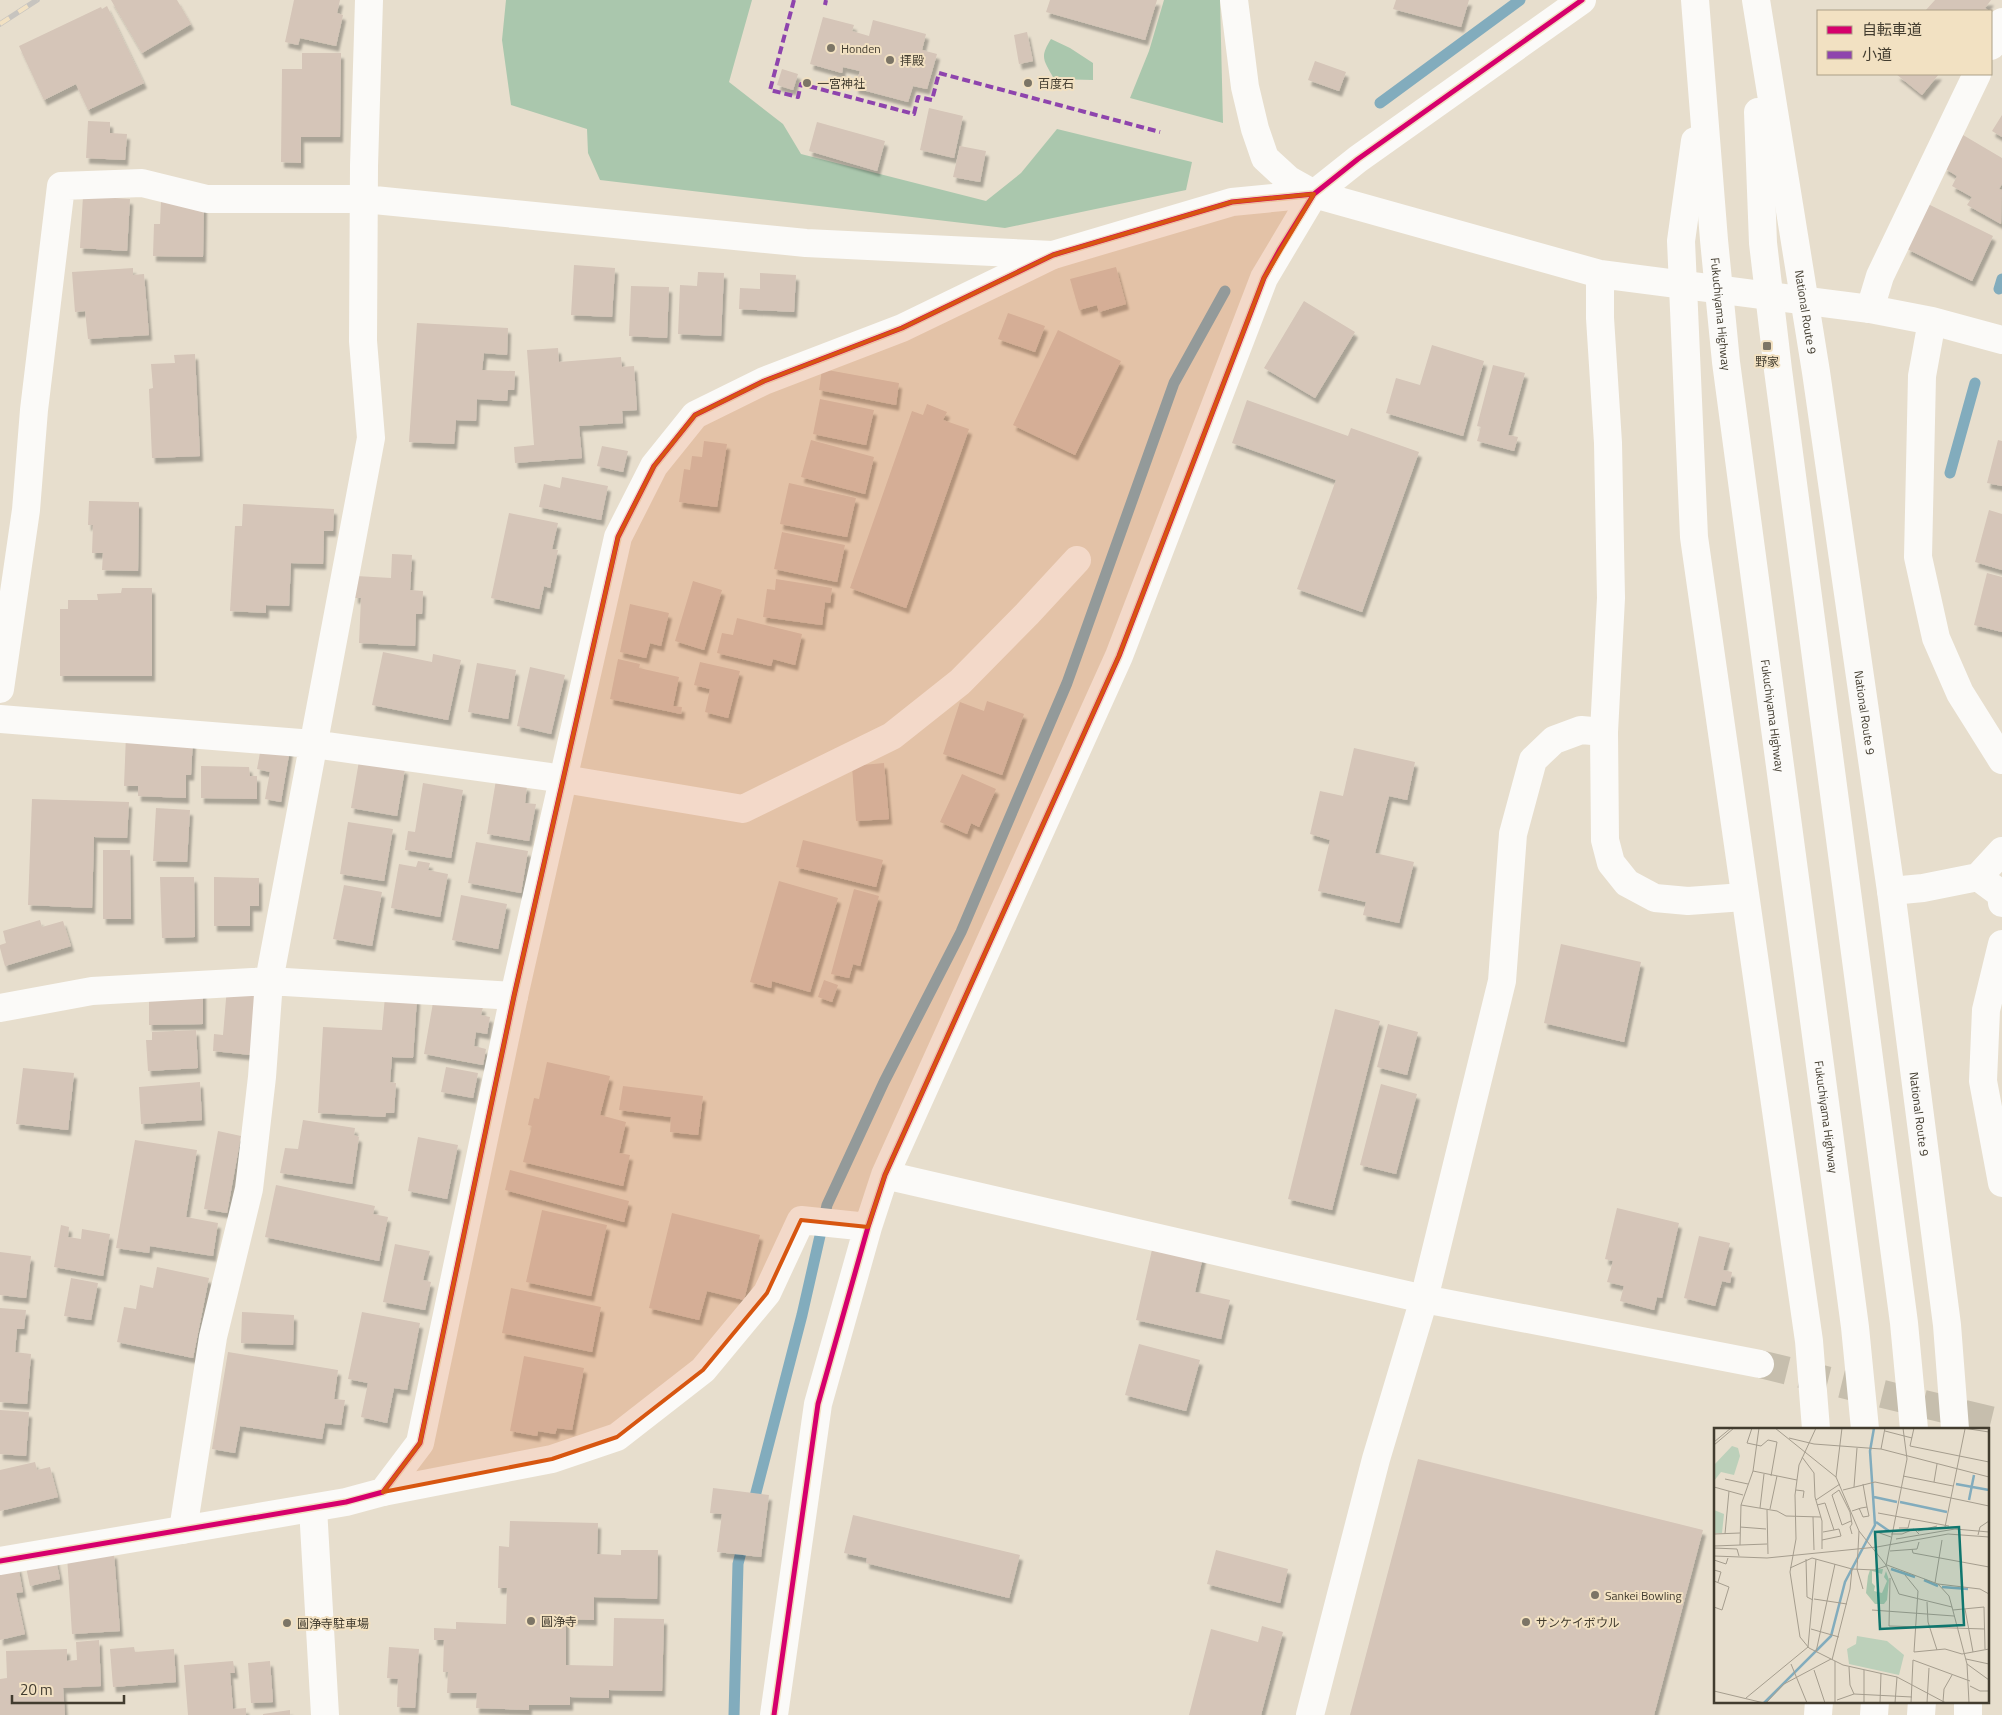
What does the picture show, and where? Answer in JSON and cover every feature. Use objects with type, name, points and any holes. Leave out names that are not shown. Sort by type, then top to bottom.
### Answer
[{"type":"main road","points":[[183,1530],[213,1337],[249,1189],[262,1077],[269,981],[371,438],[363,341],[369,0]]},
{"type":"main road","points":[[1234,0],[1244,88],[1265,158],[1289,180],[1314,194],[1600,274],[1870,309],[1932,321],[2002,340]]},
{"type":"main road","points":[[774,1715],[818,1404],[868,1227],[886,1176],[1119,656],[1264,278],[1314,194],[1358,159],[1582,0]]},
{"type":"main road","points":[[1755,0],[1763,243],[1778,370],[1904,1323],[1914,1428]]},
{"type":"main road","name":"National Route 9","points":[[1755,0],[1816,372],[1890,891],[1947,1325],[1955,1428]]},
{"type":"main road","name":"Fukuchiyama Highway","points":[[1695,9],[1726,362],[1854,1328],[1865,1428]]},
{"type":"main road","points":[[1992,44],[2002,22]]},
{"type":"main road","points":[[1870,309],[1880,276],[1977,75]]},
{"type":"main road","points":[[1702,90],[1681,241],[1694,537],[1809,1341],[1816,1428]]},
{"type":"main road","points":[[0,689],[26,510],[34,410],[61,186],[142,183],[207,199],[364,199],[806,243],[1053,255]]},
{"type":"main road","points":[[383,1492],[420,1444],[514,996],[618,537],[654,466],[695,415],[764,381],[902,328],[1053,255],[1232,202],[1314,194]]},
{"type":"main road","points":[[1600,274],[1600,318],[1608,443],[1611,598],[1604,732],[1605,840],[1611,863],[1626,883],[1654,898],[1688,900],[1744,897]]},
{"type":"main road","points":[[1932,321],[1922,376],[1918,558],[1936,638],[1960,693],[2002,760]]},
{"type":"main road","points":[[0,719],[313,744],[564,779],[743,809],[892,736],[960,682],[1077,560]]},
{"type":"main road","points":[[1310,1715],[1376,1459],[1424,1299],[1502,981],[1513,834],[1533,760],[1554,740],[1581,730],[1604,732]]},
{"type":"main road","points":[[1890,891],[1923,888],[1978,877],[2002,850]]},
{"type":"main road","points":[[1978,877],[2001,894],[2002,903]]},
{"type":"main road","points":[[2002,944],[1986,1010],[1983,1081],[2002,1183]]},
{"type":"main road","points":[[0,1008],[92,990],[269,981],[514,996]]},
{"type":"main road","points":[[886,1176],[1424,1299],[1760,1364]]},
{"type":"main road","points":[[0,1561],[346,1502],[383,1492],[552,1459],[617,1437],[703,1370],[767,1293],[801,1220],[868,1227]]},
{"type":"main road","points":[[313,1508],[325,1715]]},
{"type":"main road","points":[[1818,1715],[1819,1702]]},
{"type":"main road","points":[[1874,1715],[1875,1702]]},
{"type":"main road","points":[[1921,1715],[1922,1702]]},
{"type":"main road","points":[[1968,1702],[1968,1715]]},
{"type":"highlighted area","points":[[1314,194],[1264,278],[1119,656],[885,1175],[868,1227],[801,1220],[767,1293],[703,1370],[617,1437],[552,1459],[383,1492],[420,1443],[514,996],[618,537],[654,466],[695,415],[764,381],[902,328],[1053,255],[1232,202]]},
{"type":"green space","points":[[506,0],[752,0],[729,82],[783,124],[801,154],[986,201],[1021,173],[1057,129],[1192,162],[1186,190],[1005,228],[600,180],[588,153],[587,129],[511,105],[502,40]]},
{"type":"green space","points":[[1164,0],[1220,0],[1223,123],[1130,98],[1149,51]]},
{"type":"green space","points":[[1051,39],[1070,48],[1093,63],[1093,80],[1054,79],[1044,59],[1045,51]]},
{"type":"building","points":[[111,0],[177,0],[191,24],[142,53]]},
{"type":"building","points":[[294,0],[340,0],[337,13],[343,15],[336,46],[300,38],[298,45],[285,42]]},
{"type":"building","points":[[1050,0],[1157,0],[1145,40],[1046,12]]},
{"type":"building","points":[[1396,0],[1469,0],[1461,27],[1393,9]]},
{"type":"building","points":[[1935,0],[1991,0],[1985,8],[1988,10],[1926,10]]},
{"type":"building","points":[[107,6],[144,83],[88,110],[76,84],[44,100],[19,46],[101,7],[102,9]]},
{"type":"building","name":"拝殿","points":[[823,17],[854,25],[852,31],[869,36],[873,20],[926,34],[922,50],[937,54],[927,89],[913,86],[908,102],[855,88],[860,71],[843,67],[842,73],[810,64]]},
{"type":"building","points":[[1027,32],[1033,61],[1019,64],[1014,35]]},
{"type":"building","points":[[302,53],[341,53],[340,137],[301,137],[301,163],[281,162],[282,69],[302,69]]},
{"type":"building","points":[[1315,61],[1346,72],[1339,91],[1308,80]]},
{"type":"building","points":[[782,69],[798,74],[793,90],[777,85]]},
{"type":"building","points":[[1897,75],[1938,75],[1922,95]]},
{"type":"building","points":[[929,108],[963,116],[954,158],[920,150]]},
{"type":"building","points":[[2002,115],[2002,137],[1992,131]]},
{"type":"building","points":[[88,121],[110,122],[110,133],[127,134],[125,160],[86,158]]},
{"type":"building","points":[[817,122],[885,141],[877,171],[809,151]]},
{"type":"building","points":[[1963,135],[2002,158],[2002,184],[1999,189],[2002,190],[2001,224],[1967,205],[1972,197],[1952,186],[1957,176],[1944,168]]},
{"type":"building","points":[[960,146],[986,151],[980,182],[953,177]]},
{"type":"building","points":[[83,196],[130,199],[127,251],[80,248]]},
{"type":"building","points":[[161,201],[204,201],[203,257],[153,256],[154,224],[160,224]]},
{"type":"building","points":[[1928,204],[1993,236],[1972,281],[1907,249]]},
{"type":"building","points":[[574,265],[615,268],[612,317],[571,315]]},
{"type":"building","points":[[1116,267],[1126,304],[1099,312],[1097,305],[1079,310],[1070,279]]},
{"type":"building","points":[[133,268],[133,275],[144,274],[149,335],[88,339],[85,311],[75,312],[72,272]]},
{"type":"building","points":[[698,272],[724,273],[721,336],[678,334],[680,285],[697,286]]},
{"type":"building","points":[[760,273],[796,275],[794,312],[739,309],[740,288],[760,289]]},
{"type":"building","points":[[631,286],[669,287],[667,338],[629,336]]},
{"type":"building","points":[[1304,301],[1355,332],[1315,398],[1264,368]]},
{"type":"building","points":[[1008,313],[1045,326],[1035,352],[998,339]]},
{"type":"building","points":[[417,323],[508,328],[507,355],[484,353],[482,370],[515,371],[514,390],[508,390],[507,401],[477,399],[476,421],[456,420],[454,444],[409,442]]},
{"type":"building","points":[[1058,330],[1121,361],[1075,455],[1013,425]]},
{"type":"building","points":[[1432,345],[1484,361],[1463,436],[1386,413],[1396,378],[1420,385]]},
{"type":"building","points":[[558,348],[559,362],[621,357],[622,367],[634,366],[637,410],[622,411],[623,423],[579,426],[582,458],[515,463],[514,447],[534,445],[527,350]]},
{"type":"building","points":[[195,354],[200,456],[152,458],[149,389],[153,388],[151,364],[175,363],[174,355]]},
{"type":"building","points":[[1493,365],[1525,373],[1508,435],[1518,437],[1514,451],[1477,441],[1481,427],[1477,426]]},
{"type":"building","points":[[822,369],[899,383],[896,405],[819,390]]},
{"type":"building","points":[[820,399],[874,410],[866,445],[813,434]]},
{"type":"building","points":[[1247,400],[1348,436],[1351,428],[1419,452],[1362,612],[1297,589],[1336,480],[1232,443]]},
{"type":"building","points":[[927,404],[947,412],[943,420],[969,429],[906,608],[850,588],[912,411],[923,415]]},
{"type":"building","points":[[811,440],[874,457],[865,494],[801,477]]},
{"type":"building","points":[[1998,440],[2002,441],[2002,486],[1987,483]]},
{"type":"building","points":[[704,441],[727,444],[717,507],[679,502],[684,469],[690,470],[692,456],[702,457]]},
{"type":"building","points":[[602,446],[628,451],[623,472],[597,466]]},
{"type":"building","points":[[562,477],[608,486],[601,520],[539,507],[544,484],[560,488]]},
{"type":"building","points":[[789,483],[856,498],[847,537],[780,524]]},
{"type":"building","points":[[89,501],[139,502],[138,571],[102,570],[103,553],[92,553],[93,525],[88,525]]},
{"type":"building","points":[[243,504],[334,509],[333,531],[324,531],[323,564],[291,563],[289,606],[266,605],[266,613],[230,611],[235,526],[242,526]]},
{"type":"building","points":[[1989,510],[2002,514],[2002,570],[1975,562]]},
{"type":"building","points":[[509,513],[558,523],[552,549],[558,550],[550,588],[544,586],[539,609],[491,598]]},
{"type":"building","points":[[782,532],[845,545],[837,582],[774,569]]},
{"type":"building","points":[[392,554],[412,555],[410,590],[423,591],[422,614],[416,614],[415,646],[359,643],[361,598],[355,598],[356,576],[391,578]]},
{"type":"building","points":[[1987,573],[2002,577],[2002,632],[1974,625]]},
{"type":"building","points":[[776,579],[832,588],[830,603],[825,602],[822,625],[763,617],[767,589],[775,590]]},
{"type":"building","points":[[693,581],[722,590],[704,650],[675,641]]},
{"type":"building","points":[[122,588],[152,588],[152,676],[60,676],[60,609],[68,609],[68,600],[98,600],[97,594],[121,593]]},
{"type":"building","points":[[630,604],[669,613],[661,646],[650,643],[646,658],[620,652]]},
{"type":"building","points":[[737,618],[802,634],[795,665],[773,659],[771,666],[717,653],[722,633],[733,635]]},
{"type":"building","points":[[383,652],[432,662],[433,654],[461,660],[448,720],[372,705]]},
{"type":"building","points":[[618,659],[640,664],[639,668],[679,677],[673,706],[682,707],[681,714],[610,699]]},
{"type":"building","points":[[700,662],[740,671],[728,718],[705,712],[710,689],[694,685]]},
{"type":"building","points":[[477,663],[516,670],[508,719],[468,712]]},
{"type":"building","points":[[530,667],[565,675],[551,734],[517,726]]},
{"type":"building","points":[[987,701],[1024,714],[1002,775],[943,754],[960,702],[984,711]]},
{"type":"building","points":[[264,731],[292,737],[281,802],[265,799],[270,772],[257,769]]},
{"type":"building","points":[[126,735],[193,738],[191,775],[186,775],[186,798],[138,796],[138,786],[124,786]]},
{"type":"building","points":[[1354,748],[1415,762],[1407,800],[1389,796],[1375,853],[1414,862],[1399,923],[1363,915],[1366,902],[1318,891],[1330,840],[1310,834],[1320,791],[1343,796]]},
{"type":"building","points":[[360,755],[405,769],[397,816],[351,808]]},
{"type":"building","points":[[884,763],[889,819],[856,821],[852,766]]},
{"type":"building","points":[[201,766],[249,767],[250,776],[257,776],[257,799],[201,798]]},
{"type":"building","points":[[962,774],[996,789],[979,827],[971,823],[967,834],[940,822]]},
{"type":"building","points":[[496,780],[527,786],[525,803],[536,804],[529,841],[487,834]]},
{"type":"building","points":[[423,783],[463,790],[451,858],[405,850],[408,831],[415,832]]},
{"type":"building","points":[[32,799],[129,802],[127,838],[94,837],[92,908],[28,905]]},
{"type":"building","points":[[156,808],[190,810],[187,862],[153,861]]},
{"type":"building","points":[[348,822],[393,829],[384,881],[340,874]]},
{"type":"building","points":[[803,840],[883,860],[876,887],[796,867]]},
{"type":"building","points":[[476,842],[528,851],[521,893],[468,883]]},
{"type":"building","points":[[103,850],[130,850],[131,919],[103,919]]},
{"type":"building","points":[[418,861],[430,863],[428,870],[448,874],[440,917],[391,908],[399,864],[416,867]]},
{"type":"building","points":[[160,877],[194,877],[195,937],[162,938]]},
{"type":"building","points":[[214,877],[259,878],[259,906],[250,906],[250,926],[214,926]]},
{"type":"building","points":[[779,881],[838,898],[810,992],[772,981],[771,988],[750,982]]},
{"type":"building","points":[[344,885],[382,892],[372,946],[333,939]]},
{"type":"building","points":[[854,889],[879,896],[860,966],[853,964],[849,978],[831,974]]},
{"type":"building","points":[[461,895],[507,904],[498,949],[452,940]]},
{"type":"building","points":[[40,920],[42,927],[63,921],[71,946],[5,966],[0,948],[0,945],[6,943],[3,931]]},
{"type":"building","points":[[1561,944],[1641,962],[1624,1042],[1544,1023]]},
{"type":"building","points":[[824,980],[838,985],[832,1002],[818,997]]},
{"type":"building","points":[[227,987],[257,989],[251,1055],[213,1051],[214,1034],[223,1035]]},
{"type":"building","points":[[149,989],[203,989],[203,1024],[149,1025]]},
{"type":"building","points":[[385,997],[417,998],[413,1058],[392,1057],[390,1082],[396,1083],[394,1113],[386,1113],[385,1117],[318,1113],[323,1027],[382,1030]]},
{"type":"building","points":[[434,997],[483,1007],[481,1015],[490,1017],[487,1034],[476,1032],[474,1046],[486,1049],[483,1065],[424,1054]]},
{"type":"building","points":[[1335,1009],[1380,1021],[1332,1210],[1288,1199]]},
{"type":"building","points":[[1388,1024],[1418,1032],[1407,1075],[1377,1067]]},
{"type":"building","points":[[196,1030],[198,1068],[148,1071],[146,1040],[152,1040],[152,1032]]},
{"type":"building","points":[[547,1062],[610,1076],[600,1115],[626,1122],[619,1153],[630,1155],[623,1186],[523,1162],[532,1126],[528,1125],[534,1098],[539,1099]]},
{"type":"building","points":[[446,1067],[478,1073],[473,1098],[441,1092]]},
{"type":"building","points":[[23,1068],[74,1073],[68,1130],[16,1124]]},
{"type":"building","points":[[200,1082],[202,1120],[141,1124],[139,1087]]},
{"type":"building","points":[[1381,1084],[1417,1094],[1396,1174],[1360,1165]]},
{"type":"building","points":[[623,1086],[703,1096],[698,1135],[670,1132],[671,1117],[619,1110]]},
{"type":"building","points":[[303,1120],[355,1128],[354,1135],[359,1137],[352,1184],[280,1173],[285,1148],[298,1149]]},
{"type":"building","points":[[218,1131],[241,1136],[227,1213],[204,1209]]},
{"type":"building","points":[[418,1137],[458,1145],[447,1199],[408,1191]]},
{"type":"building","points":[[135,1140],[197,1150],[186,1217],[218,1223],[213,1256],[150,1246],[149,1253],[116,1248]]},
{"type":"building","points":[[510,1170],[629,1201],[624,1222],[505,1190]]},
{"type":"building","points":[[276,1185],[375,1206],[373,1214],[388,1217],[379,1261],[265,1237]]},
{"type":"building","points":[[1617,1208],[1679,1223],[1662,1298],[1657,1297],[1654,1310],[1620,1301],[1624,1286],[1607,1282],[1613,1261],[1605,1259]]},
{"type":"building","points":[[542,1210],[607,1225],[591,1296],[526,1282]]},
{"type":"building","points":[[672,1213],[760,1235],[744,1300],[707,1291],[699,1320],[649,1308]]},
{"type":"building","points":[[61,1225],[69,1227],[68,1237],[81,1239],[82,1229],[110,1234],[103,1276],[54,1267]]},
{"type":"building","points":[[1699,1236],[1730,1243],[1723,1270],[1732,1272],[1730,1283],[1722,1281],[1715,1306],[1684,1298]]},
{"type":"building","points":[[1154,1241],[1204,1252],[1195,1292],[1230,1300],[1221,1339],[1136,1320]]},
{"type":"building","points":[[395,1244],[430,1251],[423,1280],[431,1282],[425,1310],[383,1302]]},
{"type":"building","points":[[0,1252],[31,1256],[26,1298],[0,1295]]},
{"type":"building","points":[[157,1267],[209,1278],[193,1358],[117,1342],[124,1307],[136,1309],[140,1285],[153,1288]]},
{"type":"building","points":[[71,1278],[98,1283],[91,1320],[64,1316]]},
{"type":"building","points":[[511,1288],[601,1307],[592,1352],[502,1333]]},
{"type":"building","points":[[0,1308],[26,1310],[24,1329],[17,1329],[15,1352],[31,1354],[27,1404],[0,1402]]},
{"type":"building","points":[[242,1312],[294,1315],[293,1345],[241,1343]]},
{"type":"building","points":[[362,1312],[420,1323],[407,1390],[394,1388],[387,1423],[361,1417],[368,1383],[348,1379]]},
{"type":"building","points":[[1139,1344],[1200,1360],[1186,1411],[1125,1395]]},
{"type":"building","points":[[228,1352],[338,1370],[334,1399],[345,1400],[341,1425],[325,1423],[322,1439],[240,1426],[235,1453],[212,1449]]},
{"type":"building","points":[[524,1356],[584,1368],[572,1430],[557,1428],[555,1434],[538,1431],[537,1436],[510,1431]]},
{"type":"building","points":[[0,1410],[29,1412],[26,1456],[0,1454]]},
{"type":"building","name":"サンケイボウル","points":[[1418,1459],[1703,1530],[1654,1715],[1350,1715]]},
{"type":"building","points":[[35,1462],[37,1470],[50,1467],[58,1497],[0,1511],[0,1470]]},
{"type":"building","points":[[713,1488],[769,1495],[761,1557],[717,1552],[722,1514],[710,1513]]},
{"type":"building","points":[[853,1515],[1020,1555],[1009,1598],[866,1563],[867,1558],[844,1553]]},
{"type":"building","points":[[510,1521],[598,1523],[597,1554],[621,1555],[621,1550],[658,1550],[657,1599],[594,1597],[594,1620],[566,1619],[566,1665],[613,1666],[614,1618],[664,1619],[662,1691],[609,1690],[609,1698],[570,1697],[570,1705],[529,1705],[529,1710],[476,1708],[477,1693],[447,1693],[448,1672],[443,1672],[444,1640],[434,1640],[434,1628],[456,1629],[456,1622],[506,1624],[507,1588],[498,1588],[499,1546],[509,1547]]},
{"type":"building","points":[[1216,1550],[1288,1569],[1280,1603],[1207,1584]]},
{"type":"building","points":[[114,1553],[120,1631],[72,1634],[67,1556]]},
{"type":"building","points":[[55,1555],[60,1579],[30,1586],[25,1562]]},
{"type":"building","points":[[18,1566],[23,1592],[16,1593],[25,1634],[0,1640],[0,1570]]},
{"type":"building","points":[[1262,1626],[1283,1632],[1261,1715],[1189,1715],[1211,1629],[1258,1642]]},
{"type":"building","points":[[99,1640],[101,1686],[63,1688],[65,1715],[0,1715],[0,1679],[7,1678],[6,1651],[67,1649],[67,1661],[77,1660],[76,1642]]},
{"type":"building","points":[[134,1647],[135,1652],[174,1649],[176,1682],[113,1687],[110,1649]]},
{"type":"building","points":[[389,1647],[419,1649],[415,1708],[397,1707],[398,1679],[387,1678]]},
{"type":"building","points":[[233,1661],[235,1673],[230,1673],[233,1709],[246,1708],[246,1715],[188,1715],[184,1665]]},
{"type":"building","points":[[270,1661],[273,1702],[251,1703],[248,1663]]},
{"type":"building","points":[[290,1710],[290,1715],[263,1715],[263,1714]]},
{"type":"waterway","points":[[1380,103],[1520,0]]},
{"type":"waterway","points":[[1999,289],[2002,279]]},
{"type":"waterway","points":[[752,1508],[802,1315],[827,1205],[884,1082],[961,932],[1067,683],[1174,383],[1225,291]]},
{"type":"waterway","points":[[1950,473],[1975,383]]},
{"type":"waterway","points":[[734,1715],[738,1564],[744,1540]]},
{"type":"tunnel","points":[[1760,1364],[2002,1423]]},
{"type":"railway","points":[[0,24],[37,0]]},
{"type":"marked path","points":[[794,0],[770,90],[798,97],[801,84],[914,114],[918,97],[932,100],[939,73],[1160,132]]},
{"type":"marked path","points":[[825,5],[826,0]]},
{"type":"cycle path","points":[[774,1715],[818,1404],[868,1227],[885,1175],[1119,656],[1264,278],[1314,194],[1358,159],[1582,0]]},
{"type":"cycle path","points":[[0,1561],[346,1502],[383,1492],[420,1443],[514,996],[618,537],[654,466],[695,415],[764,381],[902,328],[1053,255],[1232,202],[1314,194]]},
{"type":"place","name":"Honden","points":[[831,48]]},
{"type":"place","name":"拝殿","points":[[890,60]]},
{"type":"place","name":"一宮神社","points":[[807,83]]},
{"type":"place","name":"百度石","points":[[1028,83]]},
{"type":"place","name":"野家","points":[[1767,346]]},
{"type":"place","name":"Sankei Bowling","points":[[1595,1595]]},
{"type":"place","name":"圓浄寺","points":[[531,1621]]},
{"type":"place","name":"サンケイボウル","points":[[1526,1622]]},
{"type":"place","name":"圓浄寺駐車場","points":[[287,1623]]}]
